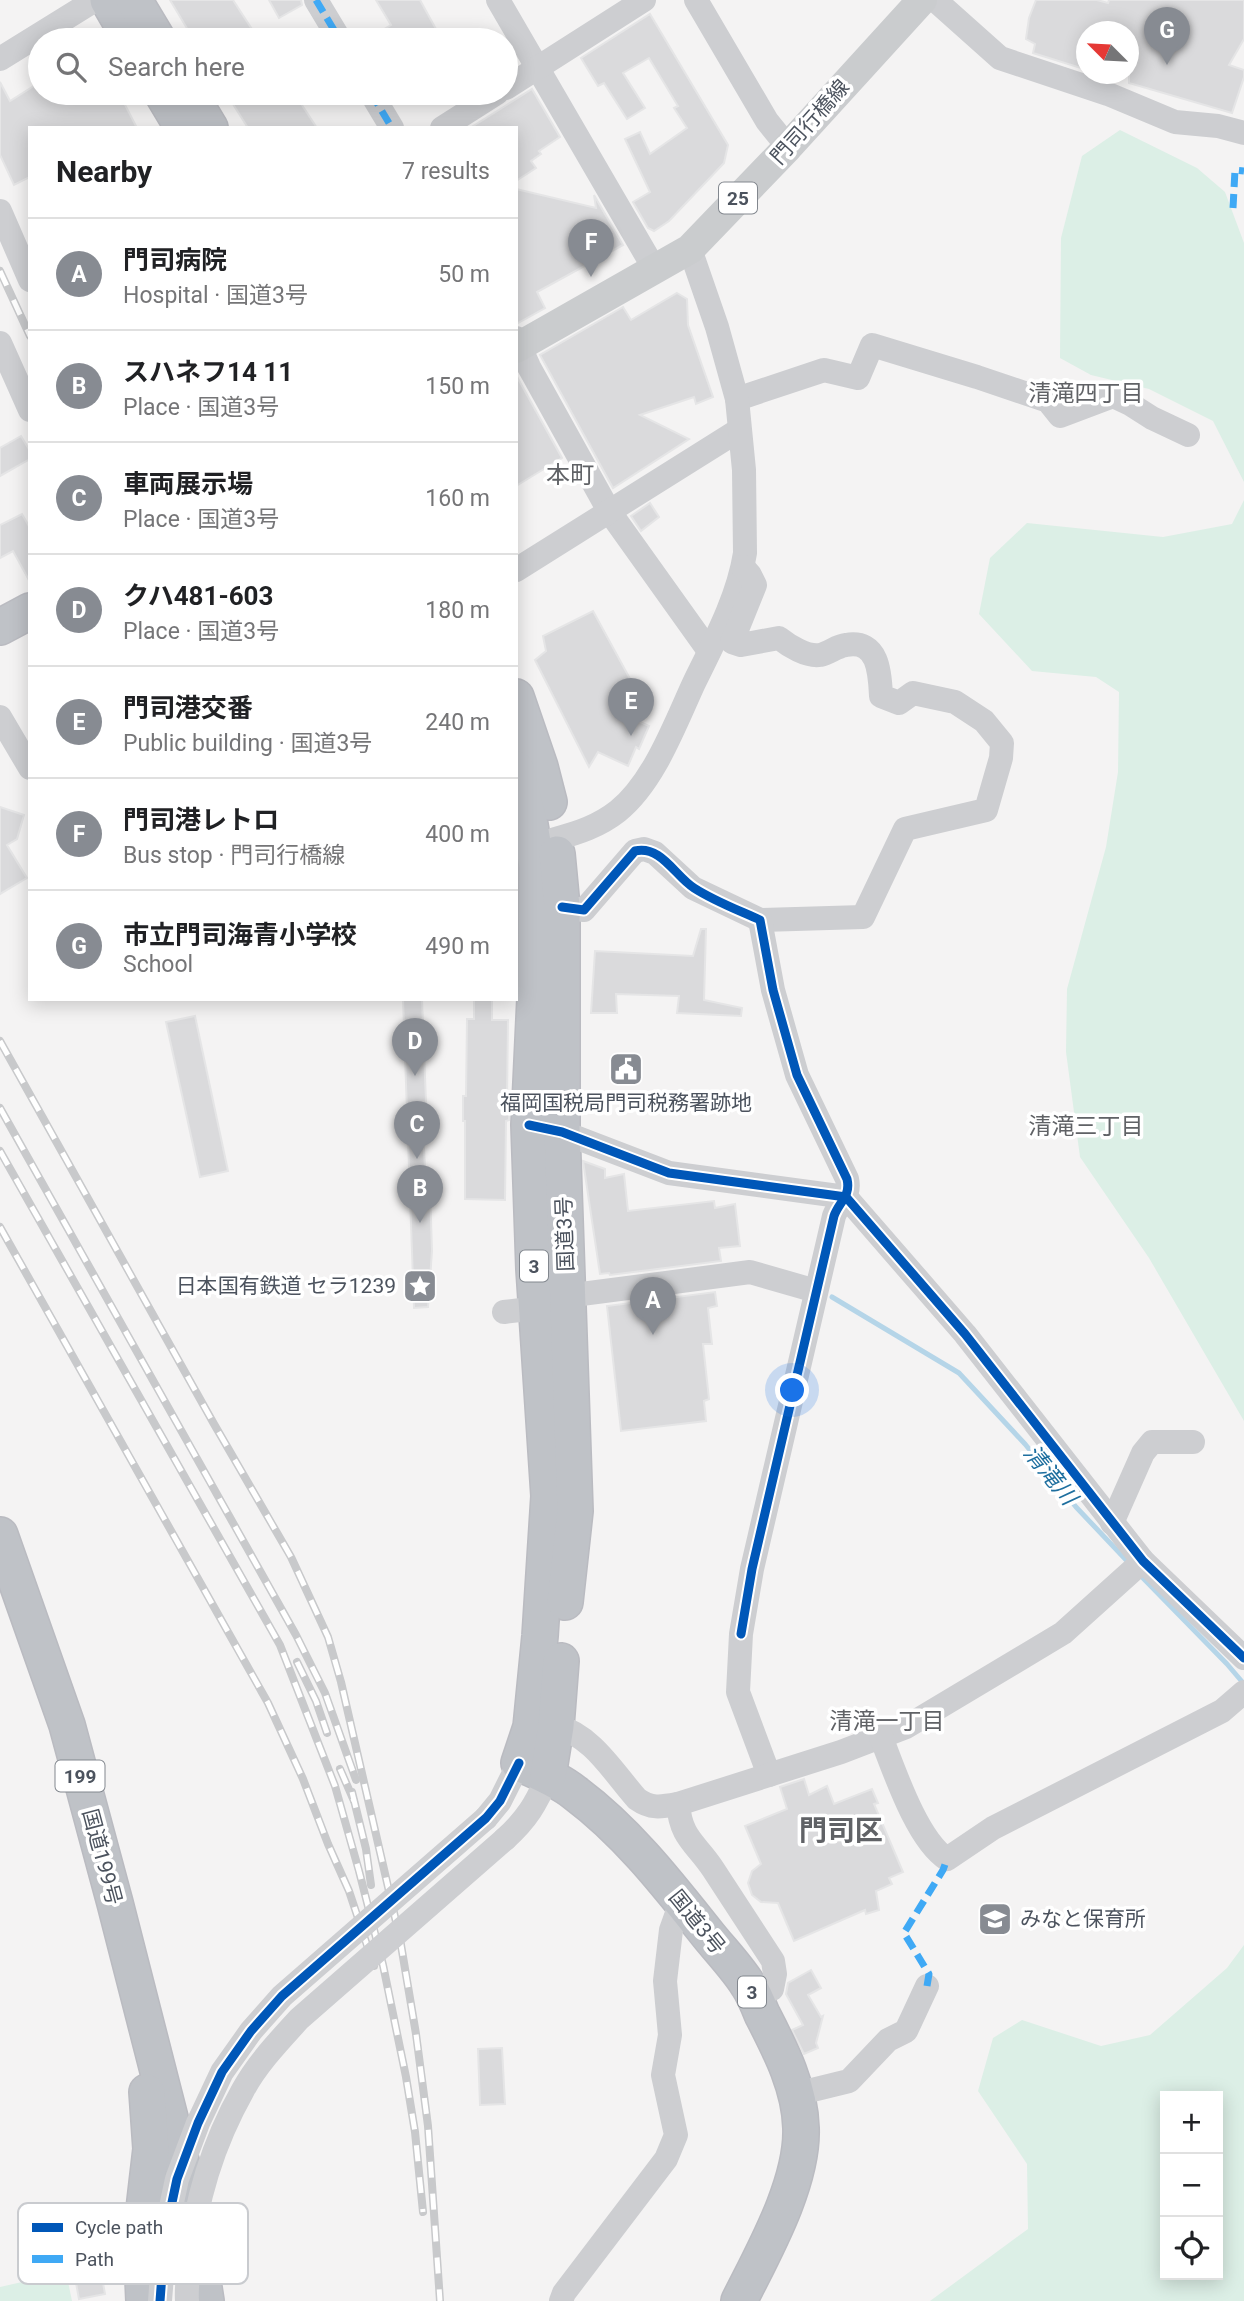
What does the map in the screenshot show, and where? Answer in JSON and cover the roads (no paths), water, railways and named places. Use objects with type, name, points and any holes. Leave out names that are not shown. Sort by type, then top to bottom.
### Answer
[{"type":"highway","points":[[108,0],[124,28]]},
{"type":"highway","points":[[134,0],[151,28]]},
{"type":"highway","points":[[169,105],[182,126]]},
{"type":"highway","points":[[196,105],[209,126]]},
{"type":"highway","points":[[0,627],[28,612]]},
{"type":"highway","name":"国道3号","points":[[518,703],[540,767],[555,839],[562,907],[545,1129],[531,1204],[549,1496],[531,1727],[534,1770]]},
{"type":"highway","name":"国道3号","points":[[518,777],[537,866],[536,977],[545,1129]]},
{"type":"highway","name":"国道3号","points":[[534,1770],[556,1726],[566,1585],[575,1511],[536,1305]]},
{"type":"highway","name":"国道199号","points":[[1,1543],[66,1725],[115,1903],[191,2203]]},
{"type":"highway","name":"国道3号","points":[[534,1770],[574,1792],[620,1831],[749,1986],[787,2064],[796,2094],[801,2128],[798,2160],[780,2214],[739,2301]]},
{"type":"highway","name":"国道199号","points":[[141,2011],[151,2149],[145,2203]]},
{"type":"main road","name":"門司行橋線","points":[[518,343],[690,249],[788,147],[919,2]]},
{"type":"street","points":[[50,28],[95,0]]},
{"type":"street","points":[[316,0],[333,28]]},
{"type":"street","points":[[498,0],[514,28]]},
{"type":"street","points":[[518,80],[644,0]]},
{"type":"street","points":[[696,0],[767,121],[788,147]]},
{"type":"street","points":[[919,2],[1000,58],[1108,94],[1175,122],[1218,125],[1244,132]]},
{"type":"street","points":[[518,35],[655,270]]},
{"type":"street","points":[[0,59],[28,42]]},
{"type":"street","points":[[378,105],[391,126]]},
{"type":"street","points":[[445,126],[479,105]]},
{"type":"street","points":[[0,211],[28,275]]},
{"type":"street","points":[[555,839],[598,825],[636,793],[652,767],[709,651],[743,567],[744,470],[737,399],[717,327],[690,249]]},
{"type":"street","points":[[0,343],[28,406]]},
{"type":"street","points":[[737,399],[824,370],[858,378],[872,345],[1048,401],[1060,416],[1113,396],[1188,435]]},
{"type":"street","points":[[518,346],[609,511],[709,651]]},
{"type":"street","points":[[518,569],[739,430]]},
{"type":"street","points":[[562,907],[584,910],[635,851],[644,849],[655,853],[693,888],[760,920],[863,917],[905,829],[986,810],[1001,758],[1002,743],[984,721],[956,702],[912,693],[899,703],[881,696],[880,671],[876,657],[862,646],[850,644],[818,655],[789,646],[779,638],[741,645],[732,642],[755,585],[743,567]]},
{"type":"street","points":[[0,717],[28,765]]},
{"type":"street","points":[[760,920],[773,990],[797,1075],[849,1188],[834,1216],[752,1569],[741,1634],[738,1692],[769,1775]]},
{"type":"street","points":[[545,1129],[669,1172],[846,1197],[965,1334],[1143,1561],[1244,1658]]},
{"type":"street","points":[[536,1305],[750,1272],[816,1291]]},
{"type":"street","points":[[1112,1523],[1143,1453],[1152,1442],[1193,1442]]},
{"type":"street","points":[[556,1726],[570,1729],[584,1738],[644,1804],[659,1808],[678,1804],[906,1727],[1063,1633],[1143,1561]]},
{"type":"street","points":[[881,1737],[910,1808],[937,1853],[947,1859],[993,1828],[1222,1711],[1244,1692]]},
{"type":"street","points":[[172,2203],[177,2179],[198,2123],[222,2072],[251,2031],[282,1996],[486,1818],[500,1801],[534,1770]]},
{"type":"street","points":[[199,2203],[218,2144],[243,2089],[270,2051],[299,2018],[524,1821],[537,1802],[534,1770]]},
{"type":"street","points":[[678,1804],[679,1821],[688,1839],[709,1863],[773,1961],[775,1974],[772,1989],[754,1997]]},
{"type":"street","points":[[561,2301],[564,2293],[666,2160],[676,2135],[663,2075],[670,2035],[665,1981],[671,1930],[681,1902]]},
{"type":"street","points":[[796,2094],[849,2081],[888,2040],[906,2031],[927,1986]]},
{"type":"waterway","name":"清滝川","points":[[832,1297],[959,1373],[1025,1444],[1076,1507],[1129,1563]]},
{"type":"waterway","name":"清滝川","points":[[1140,1575],[1244,1684]]},
{"type":"railway","points":[[0,271],[28,332]]},
{"type":"railway","points":[[0,1041],[291,1557],[328,1637],[341,1682],[400,1939],[428,2126],[440,2301]]},
{"type":"railway","points":[[0,1108],[296,1635],[325,1693],[356,1780]]},
{"type":"railway","points":[[0,1151],[280,1645],[335,1786],[383,1965],[415,2132],[423,2212]]},
{"type":"railway","points":[[0,1227],[268,1703],[349,1891],[374,1966]]},
{"type":"railway","points":[[297,1662],[316,1701],[327,1733]]},
{"type":"railway","points":[[340,1769],[354,1801]]},
{"type":"railway","points":[[352,1792],[366,1849],[371,1885]]},
{"type":"place","name":"市立門司海青小学校","points":[[1167,65]]},
{"type":"place","name":"門司港レトロ","points":[[591,277]]},
{"type":"place","name":"門司港交番","points":[[631,736]]},
{"type":"place","name":"福岡国税局門司税務署跡地","points":[[626,1069]]},
{"type":"place","name":"クハ481-603","points":[[415,1076]]},
{"type":"place","name":"車両展示場","points":[[417,1159]]},
{"type":"place","name":"スハネフ14 11","points":[[420,1223]]},
{"type":"place","name":"日本国有鉄道 セラ1239","points":[[420,1286]]},
{"type":"place","name":"門司病院","points":[[653,1335]]},
{"type":"place","name":"みなと保育所","points":[[995,1919]]},
{"type":"district","name":"清滝四丁目","points":[[1086,393]]},
{"type":"district","name":"本町","points":[[570,475]]},
{"type":"district","name":"清滝三丁目","points":[[1086,1126]]},
{"type":"district","name":"清滝一丁目","points":[[887,1721]]},
{"type":"district","name":"門司区","points":[[841,1830]]}]
